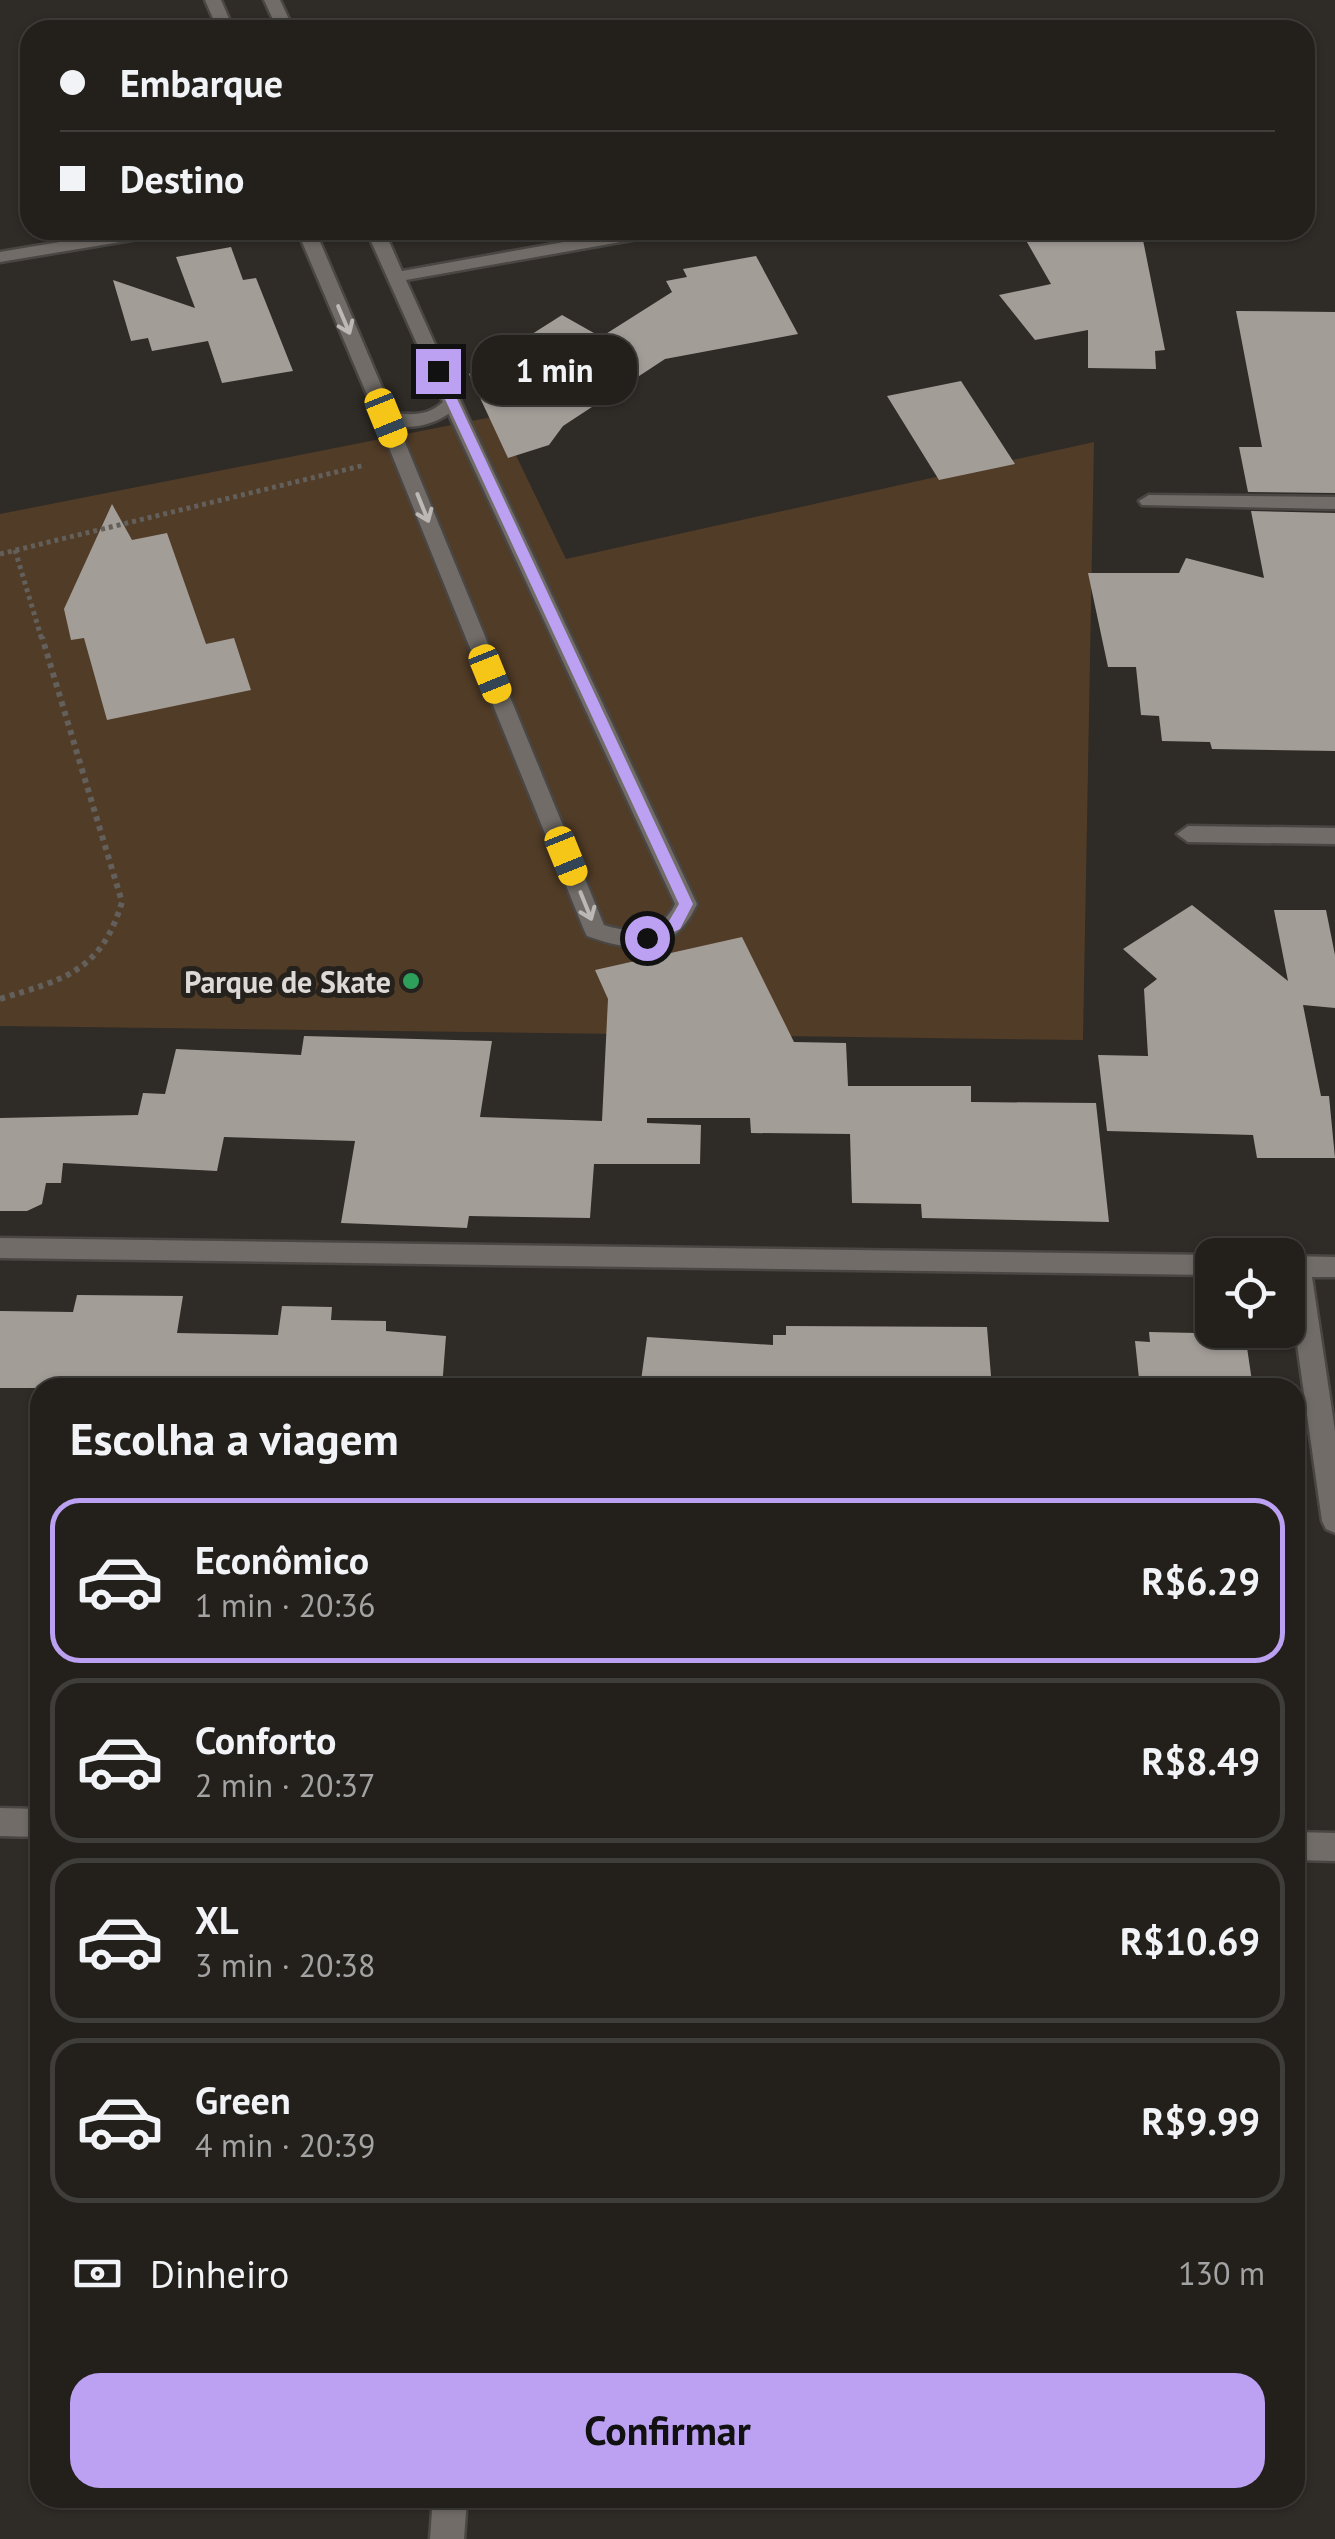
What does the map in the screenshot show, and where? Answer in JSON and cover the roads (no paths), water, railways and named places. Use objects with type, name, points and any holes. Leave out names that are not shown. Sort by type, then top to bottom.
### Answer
[{"type":"street","points":[[0,257],[102,240]]},
{"type":"street","points":[[310,240],[595,930],[628,940],[664,933],[683,915],[686,904],[379,240]]},
{"type":"street","points":[[396,277],[604,240]]},
{"type":"street","points":[[386,418],[431,418],[447,410],[452,402]]},
{"type":"street","points":[[1149,500],[1335,503]]},
{"type":"street","points":[[1188,834],[1335,836]]},
{"type":"street","points":[[0,1248],[1195,1265]]},
{"type":"street","points":[[1305,1266],[1335,1267]]},
{"type":"street","points":[[1305,1343],[1335,1521]]},
{"type":"street","points":[[0,1822],[30,1823]]},
{"type":"street","points":[[1305,1846],[1335,1847]]},
{"type":"street","points":[[447,2539],[449,2508]]},
{"type":"place","name":"Parque de Skate","points":[[411,981]]}]
